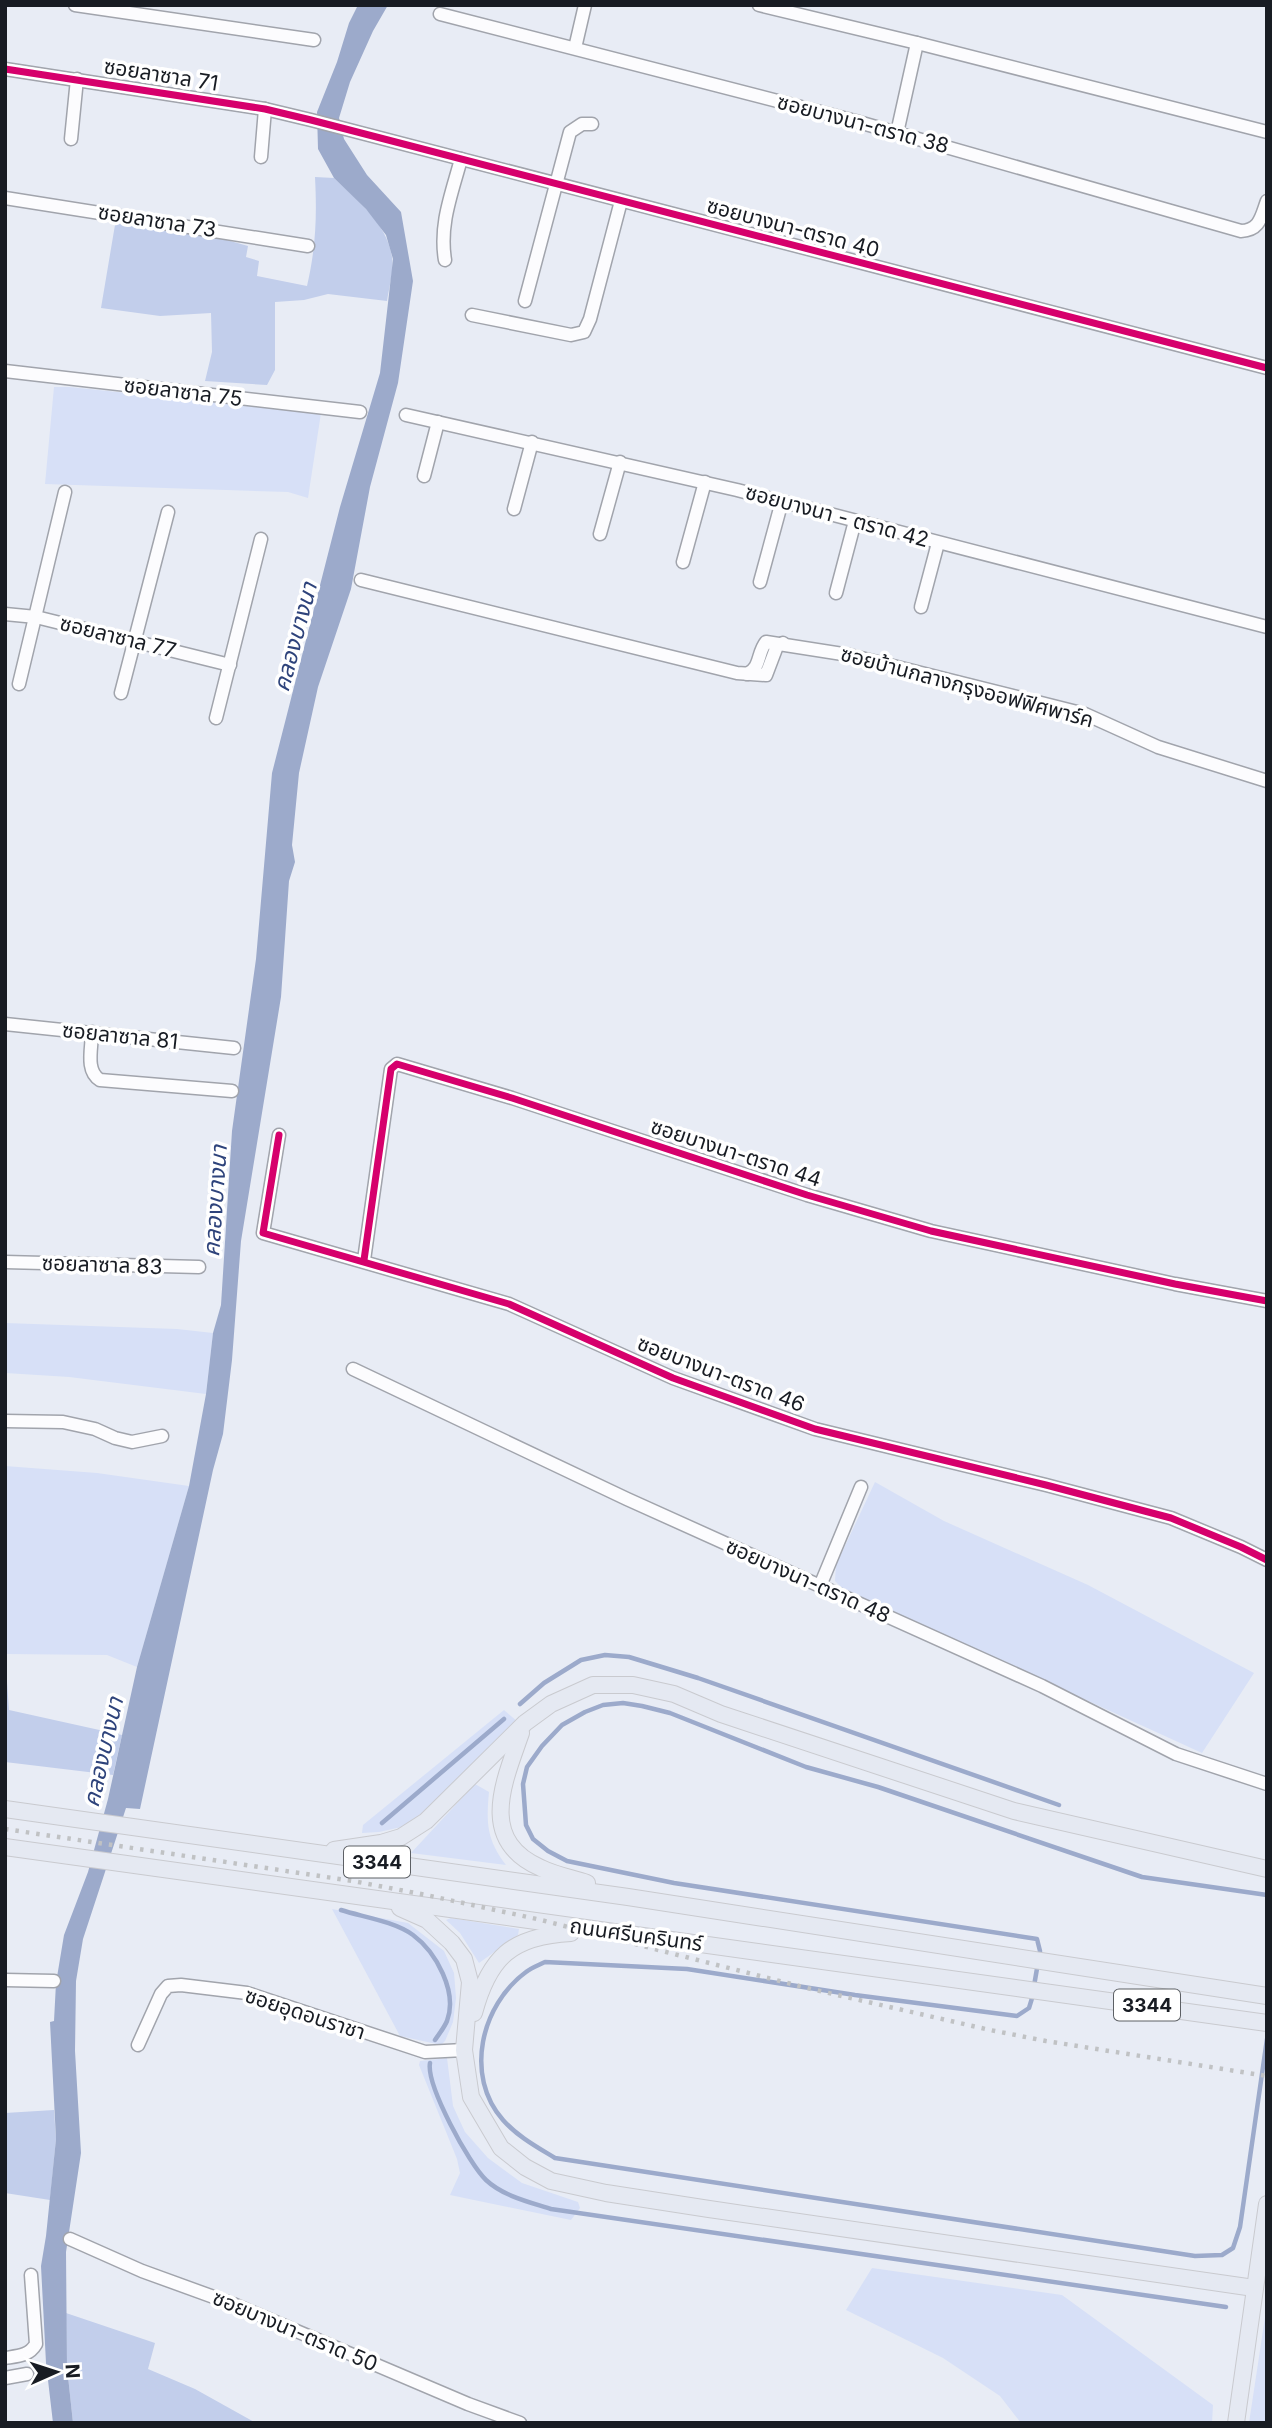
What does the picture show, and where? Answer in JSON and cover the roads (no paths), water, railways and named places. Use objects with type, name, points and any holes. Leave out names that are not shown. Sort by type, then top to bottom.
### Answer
[{"type":"main road","points":[[314,1853],[381,1843],[401,1837],[426,1821],[523,1727],[551,1704],[593,1685],[633,1685],[674,1694],[721,1714],[1014,1811],[1267,1869]]},
{"type":"main road","points":[[523,1727],[501,1790],[500,1820],[510,1846],[539,1868],[628,1897]]},
{"type":"main road","name":"ถนนศรีนครินทร์","points":[[8,1809],[628,1897],[1267,1996]]},
{"type":"main road","name":"ถนนศรีนครินทร์","points":[[5,1847],[1267,2022]]},
{"type":"main road","points":[[385,1901],[427,1920],[452,1942],[464,1959],[470,1982],[465,2044],[471,2097],[500,2148],[525,2167],[551,2181],[606,2193],[709,2209],[1254,2288]]},
{"type":"main road","points":[[465,2044],[480,1990],[494,1965],[508,1949],[552,1934],[606,1931]]},
{"type":"main road","points":[[1236,2423],[1267,2204]]},
{"type":"street","points":[[75,5],[314,40]]},
{"type":"street","points":[[575,48],[585,5]]},
{"type":"street","points":[[759,5],[1267,132]]},
{"type":"street","name":"ซอยบางนา-ตราด 38","points":[[440,14],[897,133],[1241,231],[1251,230],[1259,224],[1267,201]]},
{"type":"street","points":[[897,133],[918,43]]},
{"type":"street","name":"ซอยลาซาล 71","points":[[5,69],[265,109],[311,120]]},
{"type":"street","points":[[71,139],[77,79]]},
{"type":"street","points":[[261,157],[265,109]]},
{"type":"street","name":"ซอยบางนา-ตราด 40","points":[[311,120],[1267,368]]},
{"type":"street","points":[[525,300],[570,132],[582,124],[592,124]]},
{"type":"street","points":[[445,260],[443,223],[461,159]]},
{"type":"street","name":"ซอยลาซาล 73","points":[[5,198],[308,246]]},
{"type":"street","points":[[472,314],[571,335],[584,332],[590,319],[621,201]]},
{"type":"street","name":"ซอยลาซาล 75","points":[[5,371],[360,412]]},
{"type":"street","name":"ซอยบางนา - ตราด 42","points":[[406,415],[705,482],[1267,627]]},
{"type":"street","points":[[424,476],[438,422]]},
{"type":"street","points":[[514,509],[533,442]]},
{"type":"street","points":[[600,534],[620,462]]},
{"type":"street","points":[[683,562],[705,482]]},
{"type":"street","points":[[19,684],[65,492]]},
{"type":"street","points":[[760,582],[782,502]]},
{"type":"street","points":[[121,693],[168,512]]},
{"type":"street","points":[[836,593],[855,521]]},
{"type":"street","points":[[216,718],[261,539]]},
{"type":"street","points":[[921,607],[938,543]]},
{"type":"street","name":"ซอยบ้านกลางกรุงออฟฟิศพาร์ค","points":[[361,580],[747,674],[766,675],[777,646],[783,643],[849,655],[1085,714],[1158,747],[1267,782]]},
{"type":"street","name":"ซอยลาซาล 77","points":[[5,614],[36,617],[230,665]]},
{"type":"street","name":"ซอยลาซาล 81","points":[[5,1024],[234,1048]]},
{"type":"street","points":[[92,1032],[90,1070],[100,1080],[232,1091]]},
{"type":"street","name":"ซอยบางนา-ตราด 44","points":[[364,1260],[390,1069],[397,1064],[512,1098],[807,1195],[931,1231],[1175,1284],[1267,1301]]},
{"type":"street","name":"ซอยบางนา-ตราด 46","points":[[279,1135],[263,1233],[509,1304],[673,1378],[815,1429],[1171,1518],[1267,1560]]},
{"type":"street","name":"ซอยลาซาล 83","points":[[5,1262],[199,1267]]},
{"type":"street","name":"ซอยบางนา-ตราด 48","points":[[353,1369],[628,1499],[1042,1686],[1175,1754],[1267,1784]]},
{"type":"street","points":[[5,1421],[63,1422],[95,1429],[132,1442],[162,1436]]},
{"type":"street","points":[[820,1586],[861,1487]]},
{"type":"street","points":[[5,1980],[54,1981]]},
{"type":"street","name":"ซอยอุดอนราชา","points":[[138,2045],[161,1994],[168,1986],[180,1984],[247,1993],[425,2052],[465,2044]]},
{"type":"street","name":"ซอยบางนา-ตราด 50","points":[[70,2239],[142,2271],[233,2304],[468,2404],[520,2423]]},
{"type":"street","points":[[5,2358],[26,2354],[32,2351],[36,2344],[31,2275]]},
{"type":"street","points":[[5,2378],[27,2374]]},
{"type":"waterway","points":[[520,1704],[544,1683],[581,1660],[605,1655],[629,1657],[698,1678],[1059,1805]]},
{"type":"waterway","points":[[1034,1986],[1040,1951],[1037,1939],[674,1883],[567,1861],[533,1839],[526,1825],[523,1784],[527,1767],[562,1725],[585,1712],[603,1705],[623,1703],[642,1706],[670,1713],[806,1767],[878,1787],[1142,1877],[1267,1895]]},
{"type":"waterway","points":[[382,1823],[504,1719]]},
{"type":"waterway","points":[[341,1910],[405,1930],[422,1942],[430,1952],[443,1974],[450,1998],[447,2021],[435,2040]]},
{"type":"waterway","points":[[1033,1995],[1029,2008],[1017,2016],[687,1969],[545,1962],[526,1972],[510,1986],[498,2003],[483,2042],[481,2063],[491,2102],[503,2120],[521,2136],[555,2158],[1195,2256],[1222,2255],[1233,2248],[1240,2227],[1267,2039]]},
{"type":"waterway","points":[[430,2063],[441,2105],[460,2142],[486,2180],[517,2198],[551,2209],[1226,2307]]},
{"type":"railway","points":[[5,1829],[353,1881],[426,1895],[537,1919],[811,1989],[990,2030],[1267,2076]]},
{"type":"water label","name":"คลองบางนา","points":[[295,637]]},
{"type":"water label","name":"คลองบางนา","points":[[215,1201]]},
{"type":"water label","name":"คลองบางนา","points":[[103,1752]]}]
